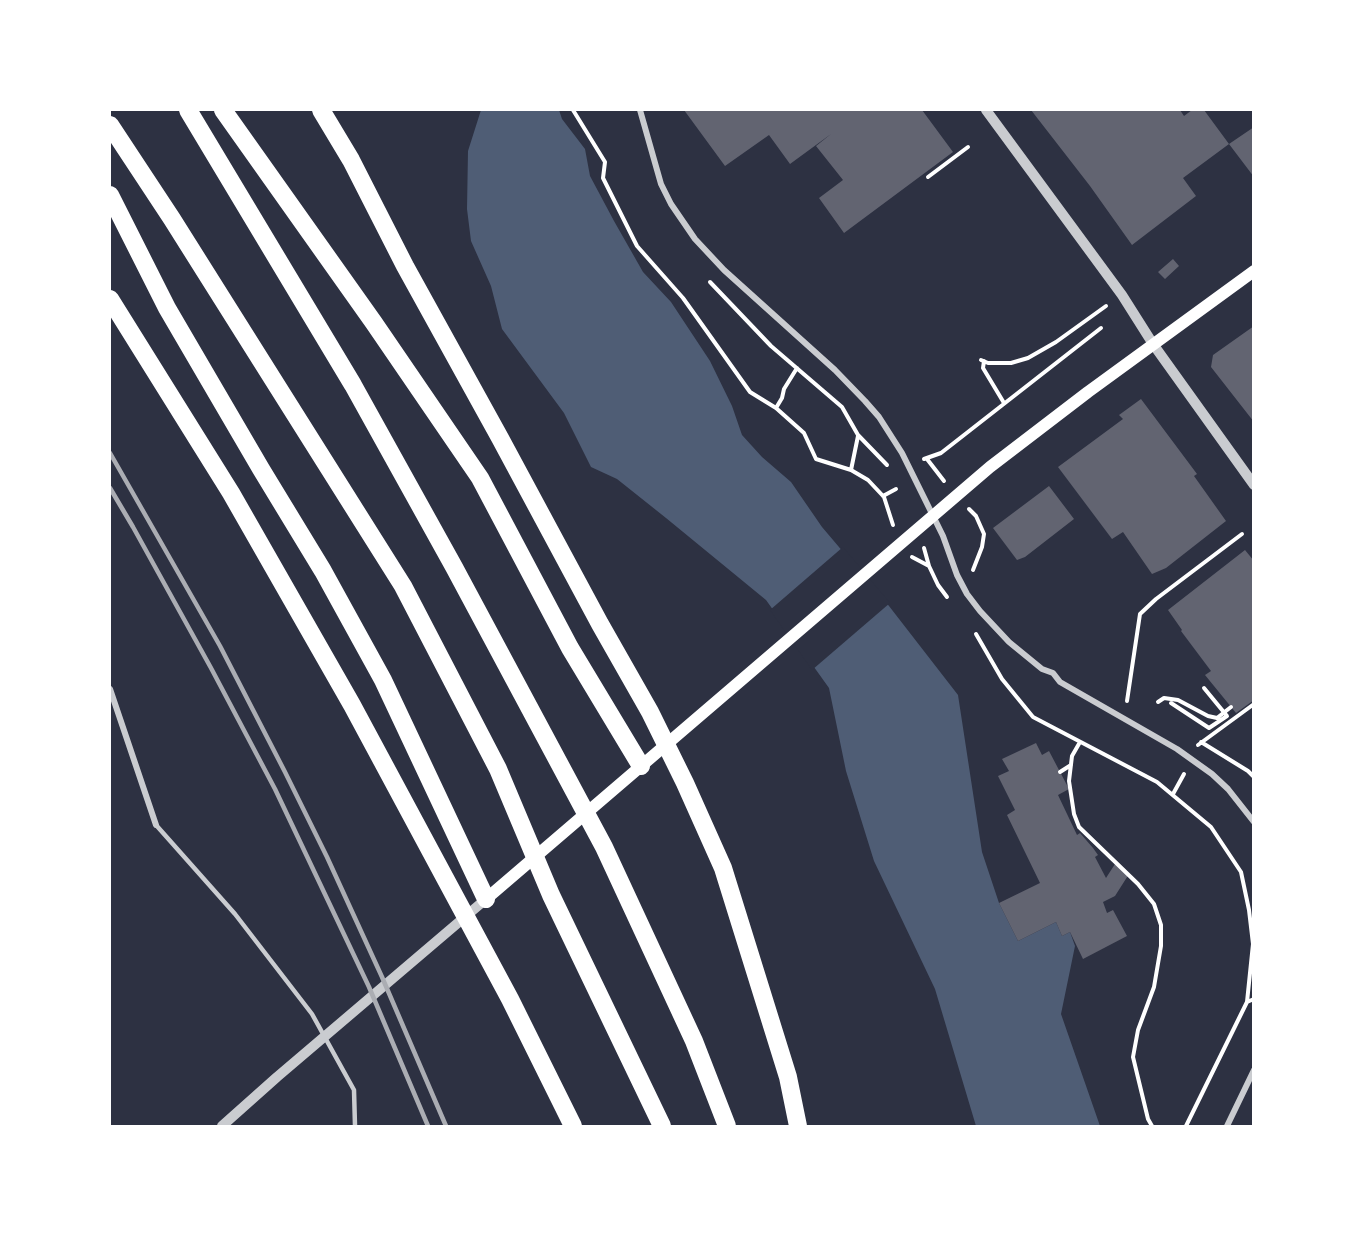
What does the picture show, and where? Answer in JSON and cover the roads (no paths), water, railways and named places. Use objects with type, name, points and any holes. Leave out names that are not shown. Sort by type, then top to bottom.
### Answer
[{"type":"highway","points":[[188,110],[358,395],[454,567],[604,847],[694,1041],[727,1126]]},
{"type":"highway","points":[[223,110],[375,323],[480,477],[570,648],[641,766]]},
{"type":"highway","points":[[321,110],[351,160],[405,266],[650,712],[685,783],[723,868],[788,1077],[798,1126]]},
{"type":"highway","points":[[110,125],[172,219],[403,586],[498,768],[551,895],[662,1126]]},
{"type":"highway","points":[[110,195],[167,308],[323,571],[383,680],[486,899]]},
{"type":"highway","points":[[110,299],[231,493],[352,705],[510,999],[573,1126]]},
{"type":"main road","points":[[486,899],[990,467],[1152,344],[1254,271]]},
{"type":"street","points":[[640,110],[661,184],[671,204],[695,239],[724,270],[835,370],[879,417],[907,463],[943,536],[960,581],[980,611],[1009,642],[1042,669],[1053,673],[1060,682],[1185,754],[1212,774],[1228,789],[1254,822]]},
{"type":"street","points":[[986,110],[1122,295],[1152,344],[1254,485]]},
{"type":"street","points":[[110,689],[156,825]]},
{"type":"street","points":[[222,1126],[486,899]]},
{"type":"street","points":[[1227,1126],[1254,1070]]},
{"type":"lane","points":[[156,825],[236,915],[312,1014],[354,1090],[355,1126]]},
{"type":"water","points":[[481,110],[559,110],[562,119],[585,149],[590,176],[643,272],[671,302],[710,361],[732,406],[742,435],[762,457],[791,482],[822,527],[889,606],[958,695],[982,852],[999,903],[1018,941],[1056,922],[1062,936],[1070,932],[1075,946],[1061,1014],[1100,1126],[976,1126],[935,989],[874,861],[846,771],[829,688],[766,600],[617,479],[591,467],[564,413],[502,329],[491,286],[471,241],[467,209],[468,151]]},
{"type":"railway","points":[[110,453],[220,646],[285,772],[382,977],[446,1126]]},
{"type":"railway","points":[[110,488],[211,668],[275,789],[369,987],[428,1126]]}]
